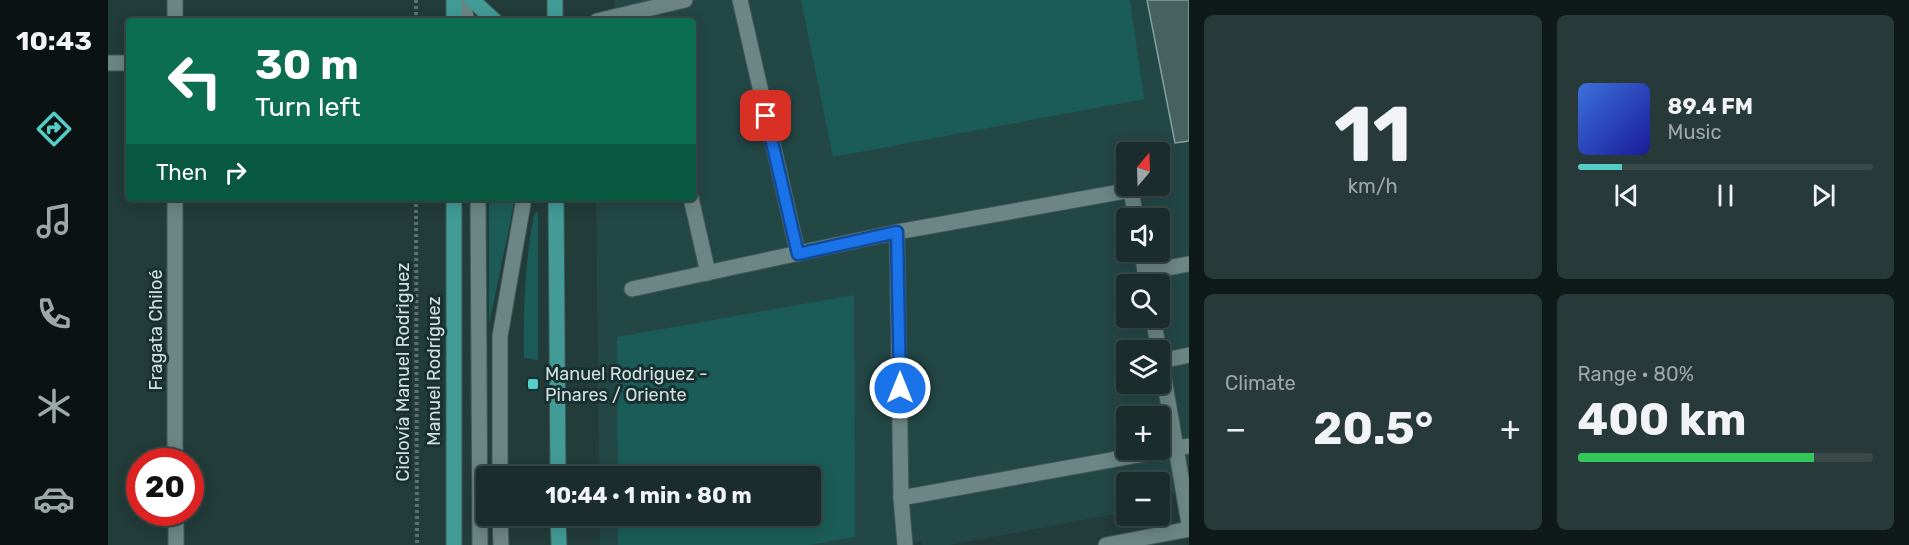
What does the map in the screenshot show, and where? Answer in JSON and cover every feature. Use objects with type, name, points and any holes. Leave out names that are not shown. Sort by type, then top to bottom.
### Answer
[{"type":"main road","points":[[454,0],[454,18]]},
{"type":"main road","points":[[472,0],[492,18]]},
{"type":"main road","points":[[555,0],[555,18]]},
{"type":"main road","name":"Manuel Rodríguez","points":[[453,545],[454,201]]},
{"type":"main road","points":[[556,201],[558,466]]},
{"type":"main road","points":[[558,526],[559,545]]},
{"type":"street","points":[[175,0],[175,18]]},
{"type":"street","points":[[462,0],[466,18]]},
{"type":"street","points":[[624,18],[652,15],[686,0]]},
{"type":"street","points":[[740,0],[798,254]]},
{"type":"street","points":[[108,63],[126,63]]},
{"type":"street","points":[[632,289],[897,232],[1131,190],[1134,208]]},
{"type":"street","name":"Fragata Chiloé","points":[[175,201],[176,448]]},
{"type":"street","points":[[478,201],[480,545]]},
{"type":"street","points":[[500,466],[500,336],[523,201]]},
{"type":"street","points":[[693,201],[708,273]]},
{"type":"street","points":[[897,232],[901,498],[905,545]]},
{"type":"street","points":[[1160,274],[1189,264]]},
{"type":"street","points":[[1170,356],[1189,355]]},
{"type":"street","points":[[1169,394],[1182,447],[1189,524]]},
{"type":"street","points":[[901,498],[1182,447]]},
{"type":"street","points":[[176,526],[176,545]]},
{"type":"street","points":[[500,526],[501,545]]},
{"type":"street","points":[[1109,545],[1189,529]]},
{"type":"path","points":[[416,0],[416,18]]},
{"type":"path","name":"Ciclovía Manuel Rodriguez","points":[[416,201],[417,545]]},
{"type":"shaded area","points":[[614,0],[1189,0],[1189,490],[1170,495],[1170,472],[1116,472],[1116,514],[950,545],[922,545],[921,541],[898,545],[600,545],[600,526],[821,526],[821,466],[599,466],[596,201],[696,201],[696,18],[614,18]]},
{"type":"shaded area","points":[[801,0],[1130,0],[1144,99],[833,157]]},
{"type":"shaded area","points":[[489,201],[514,201],[489,325]]},
{"type":"shaded area","points":[[538,211],[538,360],[524,358],[524,340],[525,286],[534,214]]},
{"type":"shaded area","points":[[854,295],[855,537],[809,545],[618,545],[618,526],[821,526],[821,466],[618,466],[617,337]]},
{"type":"building","points":[[1147,0],[1189,0],[1189,141],[1175,143]]},
{"type":"place","name":"Manuel Rodriguez - Pinares / Oriente","points":[[533,384]]},
{"type":"route","points":[[766,116],[798,254],[897,232],[900,388]]}]
